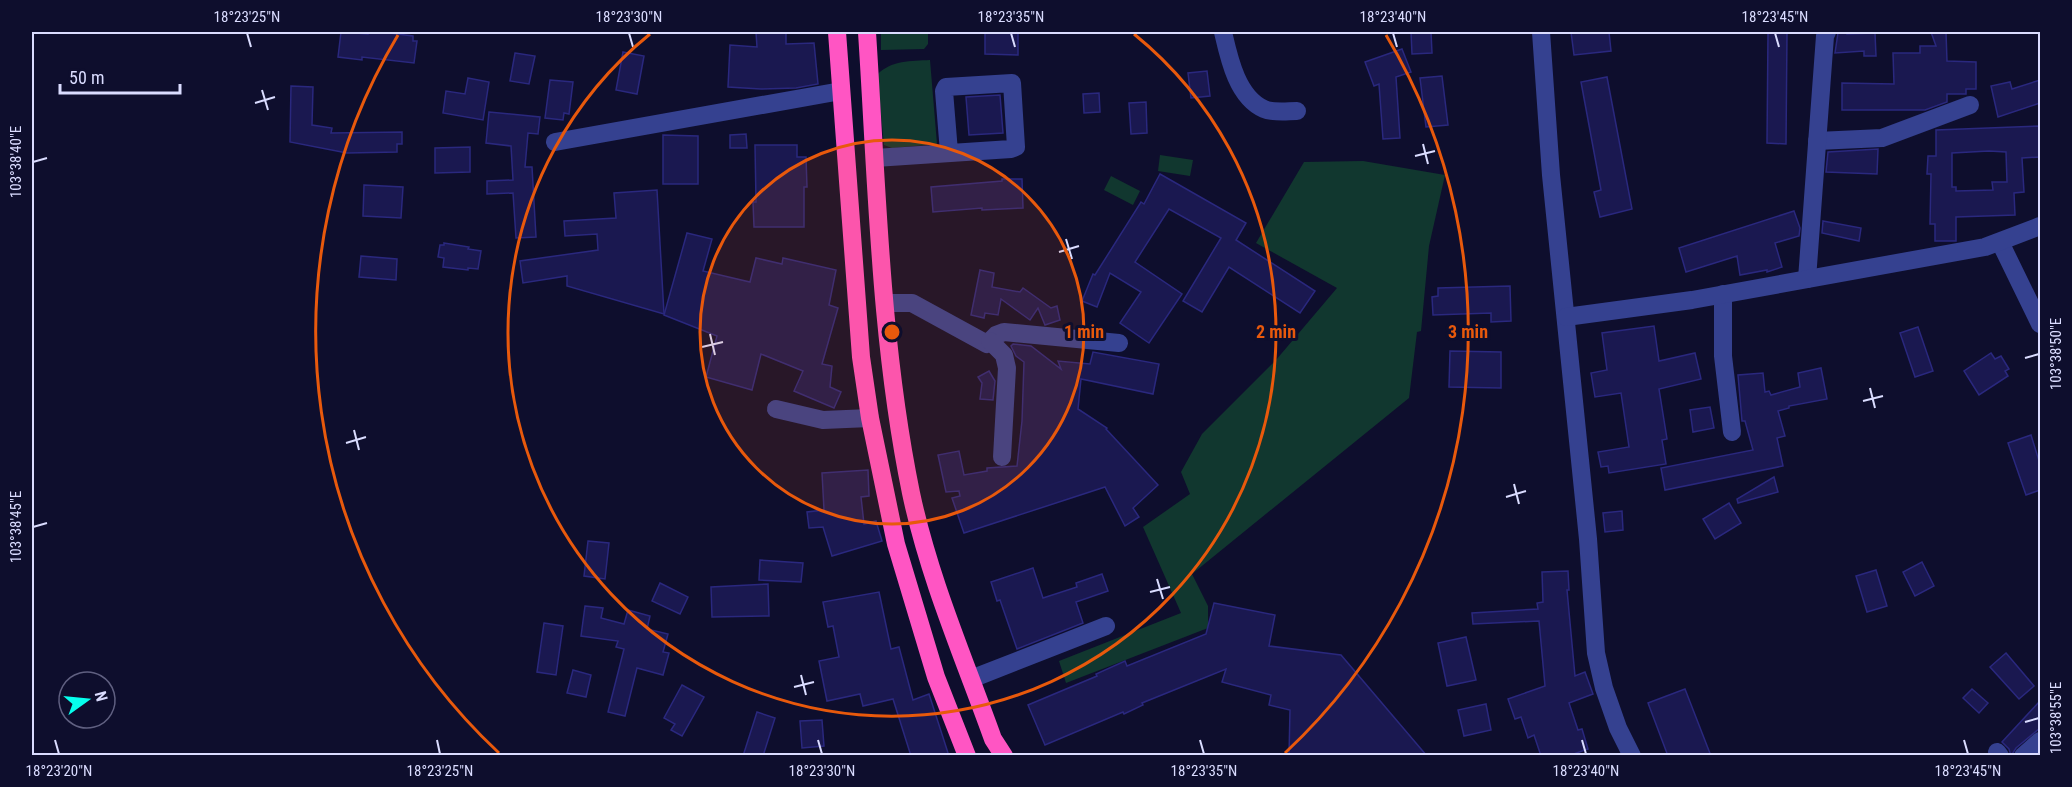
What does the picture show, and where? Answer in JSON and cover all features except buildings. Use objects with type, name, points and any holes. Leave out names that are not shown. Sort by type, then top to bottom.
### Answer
[{"type":"highway","points":[[837,32],[855,287],[861,357],[870,418],[896,544],[936,677],[967,756]]},
{"type":"highway","points":[[867,32],[884,295],[896,413],[912,495],[934,578],[993,739],[1004,756]]},
{"type":"highway","points":[[855,287],[884,295]]},
{"type":"street","points":[[1223,32],[1235,74],[1248,99],[1266,110],[1297,111]]},
{"type":"street","points":[[1541,32],[1551,175],[1588,539],[1596,653],[1618,728],[1632,756]]},
{"type":"street","points":[[1807,279],[1827,32]]},
{"type":"street","points":[[875,158],[1016,147],[1012,83],[946,87],[944,91],[949,152]]},
{"type":"street","points":[[555,142],[841,91]]},
{"type":"street","points":[[1817,141],[1882,138],[1970,105]]},
{"type":"street","points":[[1566,316],[1723,294],[1985,248],[2040,226]]},
{"type":"street","points":[[2000,242],[2040,324]]},
{"type":"street","points":[[1723,294],[1723,356],[1731,432]]},
{"type":"street","points":[[884,295],[912,303],[984,343],[990,341],[996,334],[1004,332],[1119,343]]},
{"type":"street","points":[[990,341],[1004,355],[1007,368],[1002,457]]},
{"type":"street","points":[[776,409],[823,420],[870,418]]},
{"type":"street","points":[[971,679],[1106,626]]},
{"type":"street","points":[[2023,756],[2040,741]]},
{"type":"green space","points":[[881,32],[928,32],[928,44],[924,49],[881,50]]},
{"type":"green space","points":[[930,60],[937,144],[892,148],[884,145],[877,75],[895,64]]},
{"type":"green space","points":[[1160,155],[1193,160],[1190,176],[1158,171]]},
{"type":"green space","points":[[1363,161],[1445,175],[1429,246],[1421,331],[1417,332],[1409,398],[1192,574],[1208,606],[1208,628],[1066,683],[1059,661],[1181,613],[1143,527],[1190,494],[1181,472],[1202,434],[1276,360],[1337,288],[1256,243],[1304,162]]},
{"type":"green space","points":[[1111,176],[1140,191],[1133,205],[1104,190]]}]
